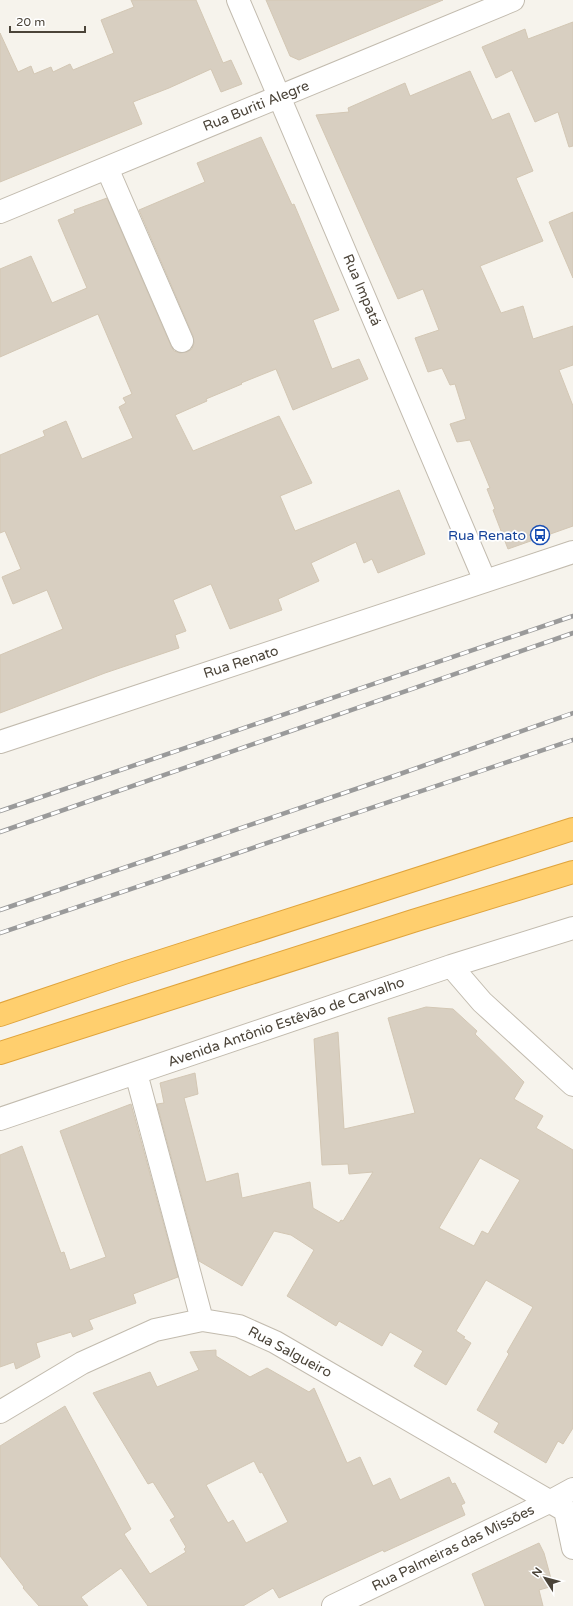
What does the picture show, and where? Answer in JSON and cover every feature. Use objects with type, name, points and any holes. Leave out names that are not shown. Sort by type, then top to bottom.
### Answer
[{"type":"highway","points":[[0,1015],[131,970],[573,830]]},
{"type":"highway","points":[[0,1053],[412,921],[573,872]]},
{"type":"street","name":"Rua Impatá","points":[[238,0],[485,581]]},
{"type":"street","name":"Rua Buriti Alegre","points":[[0,212],[513,0]]},
{"type":"street","points":[[107,168],[182,341]]},
{"type":"street","name":"Rua Renato","points":[[0,742],[573,552]]},
{"type":"street","name":"Avenida Antônio Estêvão de Carvalho","points":[[0,1119],[451,966],[573,928]]},
{"type":"street","points":[[451,966],[482,1002],[573,1085]]},
{"type":"street","points":[[0,1412],[82,1363],[155,1330],[202,1320],[136,1072]]},
{"type":"street","name":"Rua Salgueiro","points":[[202,1320],[239,1326],[275,1342],[563,1508]]},
{"type":"street","name":"Rua Palmeiras das Missões","points":[[333,1606],[563,1508],[573,1489]]},
{"type":"street","points":[[563,1508],[573,1548]]},
{"type":"building","points":[[131,0],[196,0],[223,63],[231,60],[242,84],[221,92],[211,69],[133,102],[142,124],[0,182],[0,33],[18,72],[31,66],[34,74],[51,67],[53,72],[70,64],[73,70],[114,53],[101,20],[134,7]]},
{"type":"building","points":[[266,0],[443,0],[299,60],[290,56]]},
{"type":"building","points":[[573,22],[573,146],[569,147],[558,112],[535,122],[512,70],[496,78],[482,47],[525,29],[528,39]]},
{"type":"building","points":[[470,71],[492,120],[509,113],[533,171],[516,178],[543,241],[480,266],[501,313],[523,306],[533,339],[573,326],[573,365],[559,370],[573,406],[573,526],[508,549],[493,510],[495,509],[487,489],[490,488],[470,440],[457,442],[450,424],[466,419],[455,384],[450,385],[442,368],[428,372],[415,338],[439,330],[423,289],[398,299],[316,115],[349,112],[348,108],[405,83],[410,96]]},
{"type":"building","points":[[261,137],[292,205],[294,204],[339,310],[313,320],[332,369],[359,359],[368,379],[293,410],[276,369],[241,383],[242,384],[206,399],[207,401],[175,415],[193,451],[279,416],[312,483],[280,496],[295,531],[399,490],[425,554],[378,573],[372,559],[364,563],[356,542],[311,563],[319,581],[278,599],[282,610],[230,629],[211,584],[173,600],[186,631],[175,635],[179,648],[105,673],[0,713],[0,655],[63,629],[47,590],[13,604],[2,577],[21,569],[5,531],[0,533],[0,455],[45,436],[43,431],[66,421],[82,459],[133,438],[119,407],[126,403],[123,398],[132,394],[98,314],[0,357],[0,269],[31,256],[52,303],[87,288],[58,220],[75,213],[74,210],[107,198],[171,346],[174,351],[180,353],[187,352],[192,349],[194,343],[193,336],[139,210],[205,182],[197,163]]},
{"type":"building","points":[[573,212],[573,278],[549,222]]},
{"type":"building","points":[[426,1007],[453,1009],[477,1031],[475,1034],[524,1082],[514,1099],[543,1116],[536,1128],[573,1150],[573,1428],[563,1444],[558,1441],[546,1463],[494,1432],[499,1423],[477,1410],[509,1354],[507,1352],[533,1307],[486,1280],[456,1331],[471,1343],[446,1385],[414,1366],[423,1351],[390,1332],[382,1346],[339,1321],[336,1326],[287,1296],[314,1250],[291,1235],[274,1231],[242,1286],[199,1261],[157,1104],[164,1103],[160,1083],[195,1073],[198,1094],[184,1098],[206,1182],[238,1173],[242,1198],[310,1182],[313,1208],[339,1223],[341,1220],[343,1221],[373,1172],[349,1174],[348,1164],[322,1165],[314,1039],[338,1032],[344,1129],[415,1113],[388,1018]],"holes":[[[480,1158],[520,1180],[488,1234],[482,1231],[474,1246],[439,1228]]]},
{"type":"building","points":[[131,1104],[178,1277],[133,1294],[136,1303],[89,1320],[93,1329],[73,1337],[71,1332],[36,1343],[40,1357],[16,1369],[14,1362],[0,1367],[0,1155],[22,1146],[61,1253],[64,1252],[70,1270],[106,1257],[60,1131]]},
{"type":"building","points":[[216,1350],[216,1356],[250,1377],[267,1368],[309,1392],[314,1388],[347,1463],[360,1457],[373,1486],[390,1478],[400,1500],[449,1477],[452,1484],[455,1483],[465,1503],[461,1505],[465,1515],[384,1552],[383,1550],[279,1598],[273,1588],[243,1606],[148,1606],[121,1568],[81,1597],[88,1606],[39,1606],[23,1588],[24,1587],[0,1556],[0,1446],[65,1406],[131,1529],[124,1534],[150,1574],[186,1552],[184,1549],[186,1547],[170,1520],[175,1517],[153,1482],[148,1484],[93,1393],[150,1372],[157,1387],[199,1370],[190,1352]],"holes":[[[254,1461],[260,1473],[262,1472],[288,1522],[246,1543],[233,1520],[228,1523],[206,1485]]]},
{"type":"building","points":[[539,1543],[544,1553],[553,1586],[539,1590],[543,1606],[485,1606],[472,1574]]},
{"type":"railway","points":[[0,811],[573,616]]},
{"type":"railway","points":[[0,832],[573,633]]},
{"type":"railway","points":[[0,910],[397,775],[573,713]]},
{"type":"railway","points":[[0,933],[573,740]]},
{"type":"place","name":"Rua Renato","points":[[540,535]]}]
